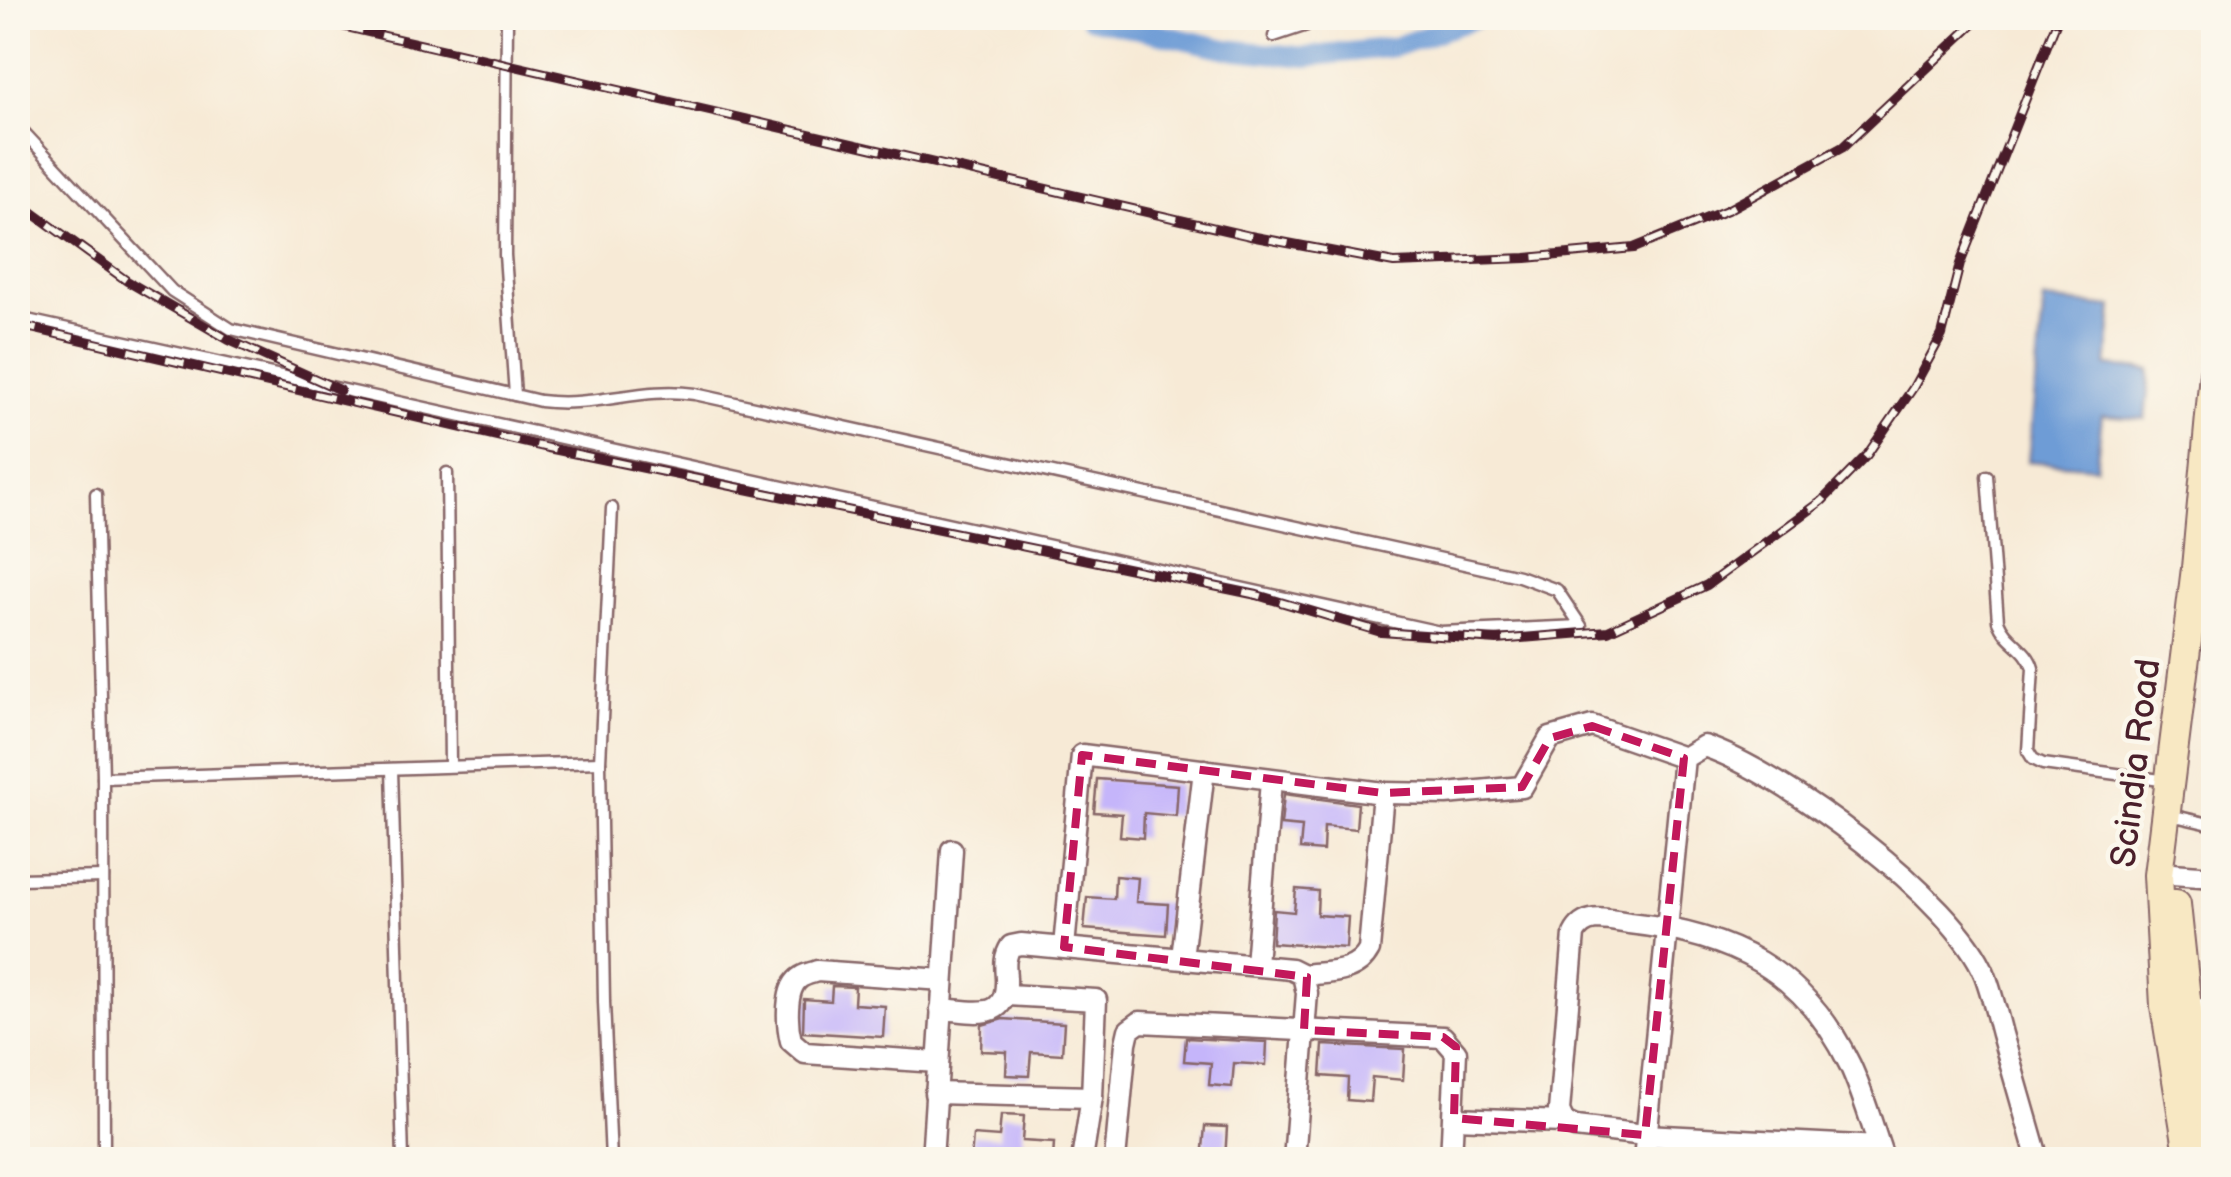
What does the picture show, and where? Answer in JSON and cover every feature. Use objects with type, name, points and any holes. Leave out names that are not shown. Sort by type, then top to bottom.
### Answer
[{"type":"main road","name":"Scindia Road","points":[[2188,1009],[2158,876],[2172,818],[2202,585],[2214,373]]},
{"type":"main road","name":"Scindia Road","points":[[2190,1160],[2188,1009],[2172,874],[2169,782],[2214,535]]},
{"type":"main road","name":"Scindia Road","points":[[2189,1094],[2211,1160]]},
{"type":"street","points":[[1064,947],[1082,755],[1383,793],[1446,794],[1522,787],[1550,738],[1592,726],[1684,758]]},
{"type":"street","points":[[1684,758],[1704,746],[1727,753],[1786,790],[1864,844],[1959,932],[1985,974],[2038,1160]]},
{"type":"street","points":[[1644,1160],[1684,758]]},
{"type":"street","points":[[1182,958],[1204,770]]},
{"type":"street","points":[[1256,964],[1272,780]]},
{"type":"street","points":[[942,1008],[988,1012],[1001,1006],[1007,995],[1006,955],[1011,946],[1256,964],[1291,969],[1303,975],[1353,968],[1369,950],[1383,793]]},
{"type":"street","points":[[932,1160],[952,850]]},
{"type":"street","points":[[2172,874],[2214,878]]},
{"type":"street","points":[[1454,1118],[1564,1122],[1575,1127],[1645,1135],[1882,1153],[1844,1056],[1822,1019],[1790,985],[1738,948],[1666,927],[1599,919],[1586,920],[1574,934],[1558,1111],[1564,1122]]},
{"type":"street","points":[[938,1062],[805,1053],[791,1041],[789,1008],[794,984],[817,971],[943,980]]},
{"type":"street","points":[[1294,1160],[1308,993],[1303,975]]},
{"type":"street","points":[[1007,995],[1096,1000],[1092,1097],[1082,1160]]},
{"type":"street","points":[[1115,1160],[1128,1030],[1140,1022],[1442,1037],[1456,1052],[1451,1160]]},
{"type":"street","points":[[935,1093],[1092,1097]]},
{"type":"lane","points":[[507,18],[505,254],[515,395]]},
{"type":"lane","points":[[1274,36],[1328,18]]},
{"type":"lane","points":[[18,126],[172,290],[198,311],[231,329],[568,404],[670,390],[695,394],[1519,576],[1557,590],[1581,626],[1440,632],[18,318]]},
{"type":"lane","points":[[447,473],[450,765]]},
{"type":"lane","points":[[1987,476],[1998,621],[2003,634],[2030,657],[2033,668],[2028,751],[2043,764],[2169,782]]},
{"type":"lane","points":[[96,494],[103,778],[104,1160]]},
{"type":"lane","points":[[610,1160],[600,762],[612,508]]},
{"type":"lane","points":[[103,778],[600,762]]},
{"type":"lane","points":[[392,769],[403,1160]]},
{"type":"lane","points":[[2172,818],[2214,825]]},
{"type":"lane","points":[[18,879],[103,877]]},
{"type":"highlighted area","points":[[1592,726],[1684,758],[1645,1135],[1454,1118],[1456,1047],[1443,1037],[1304,1030],[1307,977],[1064,947],[1082,755],[1383,793],[1522,787],[1550,738]]},
{"type":"water","points":[[2044,300],[2113,307],[2107,366],[2150,370],[2145,419],[2102,416],[2096,467],[2028,461]]},
{"type":"building","points":[[1097,779],[1178,785],[1176,816],[1144,813],[1143,838],[1120,836],[1122,814],[1094,812]]},
{"type":"building","points":[[1284,794],[1358,804],[1356,829],[1324,826],[1323,851],[1300,849],[1302,827],[1281,825]]},
{"type":"building","points":[[1115,876],[1138,878],[1136,902],[1168,904],[1166,935],[1084,929],[1087,897],[1114,899]]},
{"type":"building","points":[[1296,889],[1318,891],[1317,915],[1348,917],[1346,948],[1272,943],[1274,910],[1294,912]]},
{"type":"building","points":[[832,986],[855,987],[854,1004],[885,1006],[883,1037],[803,1032],[804,999],[831,1001]]},
{"type":"building","points":[[1003,1019],[1064,1023],[1062,1054],[1031,1052],[1029,1076],[1006,1075],[1007,1052],[981,1051],[982,1025]]},
{"type":"building","points":[[1186,1038],[1267,1042],[1266,1065],[1234,1063],[1232,1087],[1209,1085],[1211,1063],[1184,1061]]},
{"type":"building","points":[[1323,1045],[1405,1049],[1403,1080],[1372,1077],[1370,1102],[1347,1100],[1348,1078],[1321,1076]]},
{"type":"building","points":[[1001,1115],[1024,1116],[1022,1141],[1054,1143],[1053,1160],[971,1160],[973,1135],[999,1137]]},
{"type":"building","points":[[1205,1126],[1227,1127],[1225,1160],[1202,1160]]},
{"type":"waterway","points":[[1089,18],[1227,49],[1306,57],[1394,47],[1477,18]]},
{"type":"railway","points":[[307,18],[1250,236],[1394,263],[1526,258],[1634,248],[1727,210],[1843,147],[1980,18]]},
{"type":"railway","points":[[18,325],[548,448],[1257,595],[1381,632],[1497,640],[1608,631],[1707,585],[1822,501],[1867,455],[1913,388],[1942,335],[1960,264],[2058,18]]},
{"type":"railway","points":[[18,202],[127,281],[229,340],[340,390]]}]
